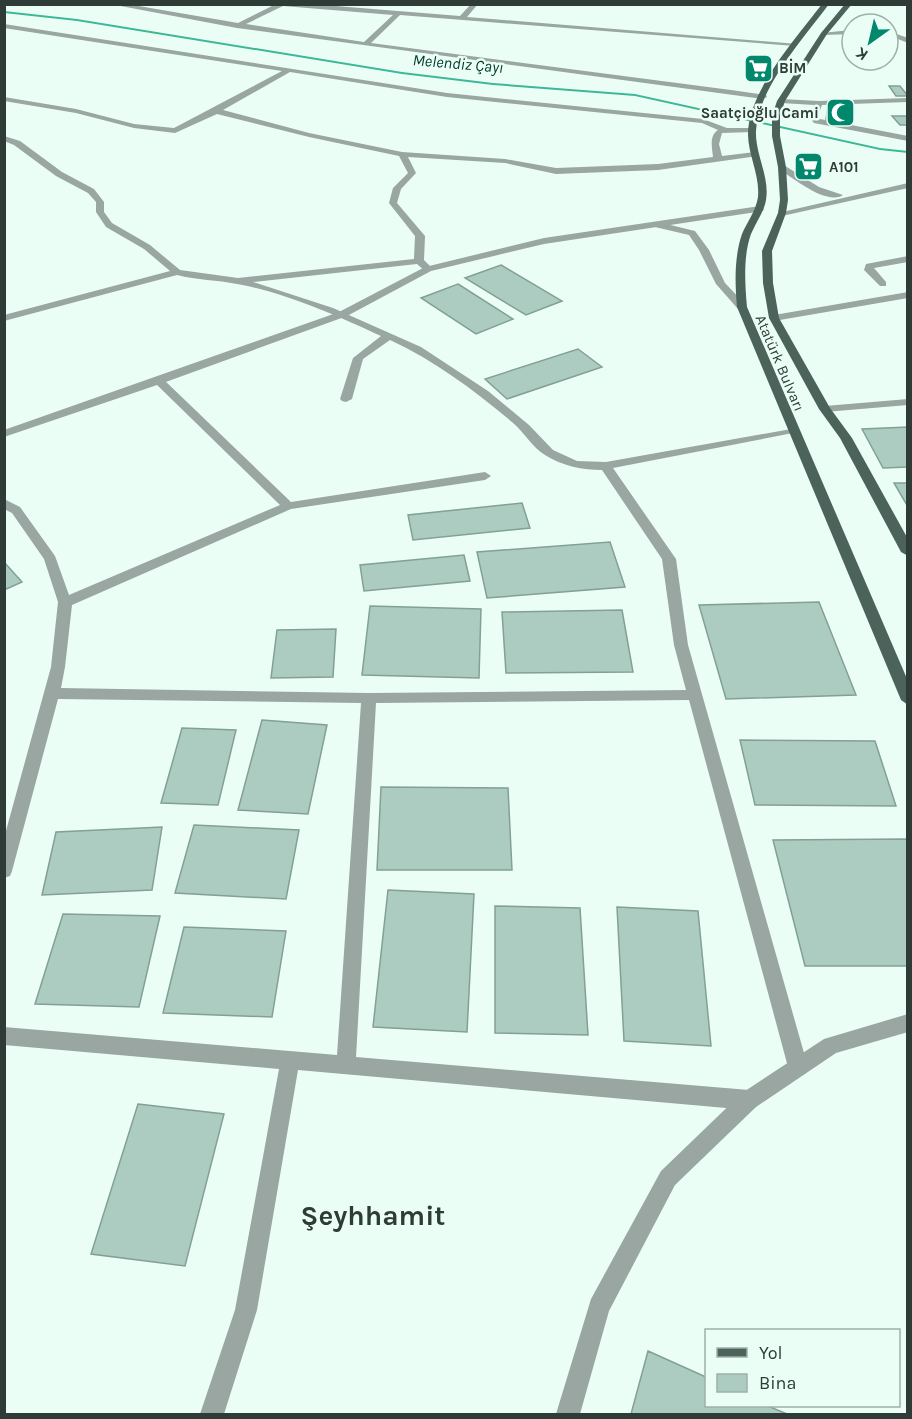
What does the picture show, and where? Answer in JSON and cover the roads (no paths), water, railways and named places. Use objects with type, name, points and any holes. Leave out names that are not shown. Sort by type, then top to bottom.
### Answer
[{"type":"main road","name":"Atatürk Bulvarı","points":[[826,4],[795,44],[753,114],[752,132],[763,193],[760,209],[745,237],[740,287],[742,307],[908,700]]},
{"type":"main road","name":"Atatürk Bulvarı","points":[[849,4],[824,33],[781,101],[776,116],[776,136],[782,167],[784,200],[782,213],[767,251],[768,284],[774,318],[825,409],[846,438],[908,552]]},
{"type":"street","points":[[113,4],[237,26],[763,97]]},
{"type":"street","points":[[461,19],[475,4]]},
{"type":"street","points":[[237,26],[281,5],[795,44]]},
{"type":"street","points":[[366,44],[398,14]]},
{"type":"street","points":[[4,26],[447,95],[704,121],[726,130],[752,132]]},
{"type":"street","points":[[824,33],[840,32]]},
{"type":"street","points":[[4,99],[76,111],[134,126],[175,131],[216,111],[288,70]]},
{"type":"street","points":[[781,101],[819,103],[908,100]]},
{"type":"street","points":[[819,103],[813,117],[817,121],[908,139]]},
{"type":"street","points":[[216,111],[309,135],[402,154],[505,161],[556,171],[658,167],[755,153]]},
{"type":"street","points":[[718,159],[715,144],[719,132],[726,130]]},
{"type":"street","points":[[4,138],[17,142],[58,174],[91,191],[100,202],[100,212],[109,225],[147,247],[177,272],[198,278],[238,281],[419,261],[429,269]]},
{"type":"street","points":[[402,154],[412,173],[397,188],[393,203],[420,236],[419,261]]},
{"type":"street","points":[[782,167],[815,190],[828,195],[851,196]]},
{"type":"street","points":[[782,213],[908,185]]},
{"type":"street","points":[[893,187],[908,197]]},
{"type":"street","points":[[4,434],[343,314],[429,269],[544,241],[760,209]]},
{"type":"street","points":[[658,225],[692,233],[704,250],[721,284],[742,307]]},
{"type":"street","points":[[883,284],[869,270],[869,266],[908,259]]},
{"type":"street","points":[[4,318],[177,272]]},
{"type":"street","points":[[238,281],[297,297],[343,314],[419,350],[475,385],[523,426],[547,452],[570,463],[585,467],[606,466],[793,430]]},
{"type":"street","points":[[774,318],[908,295]]},
{"type":"street","points":[[346,399],[358,358],[389,335]]},
{"type":"street","points":[[159,381],[288,506]]},
{"type":"street","points":[[825,409],[908,402]]},
{"type":"street","points":[[606,466],[669,559],[681,645],[798,1067]]},
{"type":"street","points":[[65,602],[288,506],[485,477]]},
{"type":"street","points":[[4,503],[16,510],[51,559],[65,602],[58,667],[4,871]]},
{"type":"street","points":[[52,693],[369,698],[694,695]]},
{"type":"street","points":[[346,1065],[369,698]]},
{"type":"street","points":[[568,1414],[599,1307],[668,1178],[749,1100],[831,1045],[908,1023]]},
{"type":"street","points":[[4,1036],[749,1100]]},
{"type":"street","points":[[212,1414],[246,1310],[290,1061]]},
{"type":"waterway","name":"Melendiz Çayı","points":[[4,12],[77,20],[402,73],[493,84],[635,95],[880,149],[908,152]]},
{"type":"place","name":"BİM","points":[[758,68]]},
{"type":"place","name":"Saatçioğlu Cami","points":[[840,113]]},
{"type":"place","name":"A101","points":[[808,167]]},
{"type":"district","name":"Şeyhhamit","points":[[373,1215]]}]
